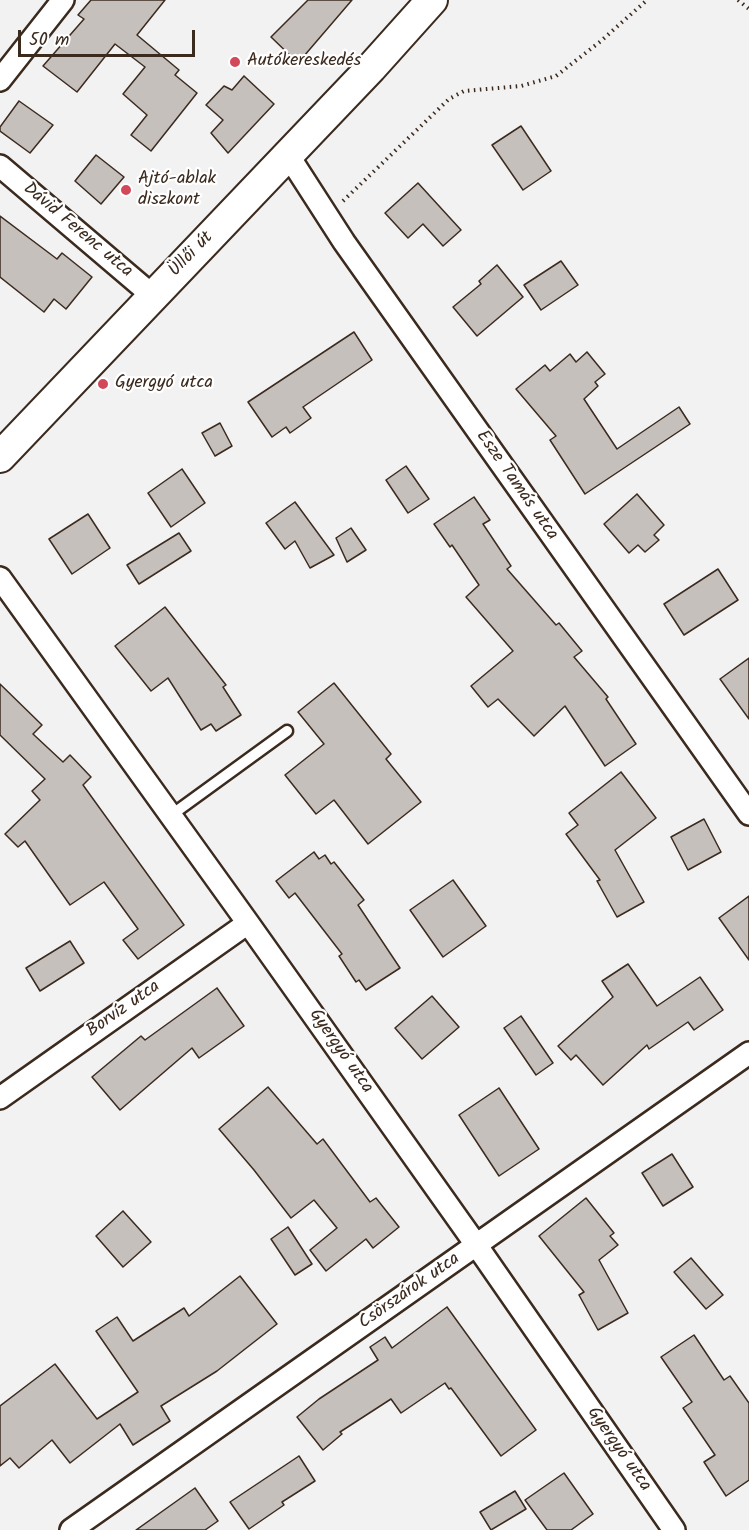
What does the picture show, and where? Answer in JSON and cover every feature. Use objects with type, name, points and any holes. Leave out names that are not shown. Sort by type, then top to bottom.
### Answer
[{"type":"main road","name":"Üllői út","points":[[0,457],[371,68],[432,0]]},
{"type":"street","points":[[0,80],[63,0]]},
{"type":"street","name":"Esze Tamás utca","points":[[288,154],[327,216],[749,814]]},
{"type":"street","name":"Dávid Ferenc utca","points":[[0,166],[153,296]]},
{"type":"street","name":"Gyergyó utca","points":[[0,578],[477,1246],[674,1530]]},
{"type":"street","name":"Borvíz utca","points":[[0,1098],[248,923]]},
{"type":"street","name":"Csörszárok utca","points":[[71,1530],[749,1053]]},
{"type":"lane","points":[[170,816],[287,731]]},
{"type":"path","points":[[327,216],[449,99],[464,91],[521,86],[556,76],[601,41],[647,0]]},
{"type":"path","points":[[738,0],[749,9]]},
{"type":"building","points":[[91,0],[165,0],[137,35],[179,70],[175,75],[197,93],[151,151],[131,135],[147,115],[123,94],[145,67],[115,44],[77,92],[43,66],[84,19],[78,15]]},
{"type":"building","points":[[308,0],[352,0],[298,63],[271,37]]},
{"type":"building","points":[[244,76],[274,104],[228,153],[211,133],[223,120],[206,105],[224,86],[232,90]]},
{"type":"building","points":[[19,101],[53,125],[30,153],[0,131],[0,127]]},
{"type":"building","points":[[521,126],[551,171],[523,190],[492,145]]},
{"type":"building","points":[[96,155],[124,177],[101,204],[75,181]]},
{"type":"building","points":[[418,183],[461,230],[443,246],[423,224],[408,238],[385,213]]},
{"type":"building","points":[[0,216],[57,259],[62,253],[92,277],[66,309],[54,299],[44,312],[0,277]]},
{"type":"building","points":[[561,261],[578,285],[541,310],[524,285]]},
{"type":"building","points":[[497,265],[523,297],[477,336],[453,307],[481,284],[479,281]]},
{"type":"building","points":[[354,332],[372,360],[303,407],[311,418],[290,433],[286,427],[272,437],[248,402]]},
{"type":"building","points":[[587,352],[605,374],[595,382],[598,386],[584,399],[617,449],[679,407],[690,424],[585,494],[550,440],[556,436],[516,389],[545,365],[550,371],[570,354],[576,362]]},
{"type":"building","points":[[220,423],[232,446],[215,456],[202,433]]},
{"type":"building","points":[[406,466],[429,499],[408,513],[386,480]]},
{"type":"building","points":[[182,469],[205,503],[171,527],[148,493]]},
{"type":"building","points":[[637,494],[664,525],[654,535],[659,540],[645,552],[638,545],[629,553],[604,524]]},
{"type":"building","points":[[474,497],[490,520],[483,524],[511,566],[507,569],[556,625],[559,623],[582,651],[574,657],[608,697],[606,699],[636,744],[605,766],[565,706],[534,736],[498,699],[488,707],[471,686],[513,651],[466,597],[479,585],[452,545],[450,547],[434,524]]},
{"type":"building","points":[[295,502],[334,555],[310,568],[295,541],[285,549],[266,523]]},
{"type":"building","points":[[88,514],[110,548],[72,574],[49,539]]},
{"type":"building","points":[[351,528],[366,550],[347,562],[336,538]]},
{"type":"building","points":[[179,533],[191,551],[139,584],[127,565]]},
{"type":"building","points":[[718,569],[738,600],[684,635],[664,604]]},
{"type":"building","points":[[165,607],[226,685],[223,687],[241,715],[216,731],[211,724],[201,730],[168,678],[151,691],[115,646]]},
{"type":"building","points":[[749,658],[749,719],[720,679]]},
{"type":"building","points":[[334,683],[391,754],[386,759],[421,802],[368,844],[334,800],[316,814],[285,775],[324,744],[298,712]]},
{"type":"building","points":[[0,684],[42,725],[33,734],[63,762],[70,755],[91,777],[83,785],[184,925],[138,959],[123,940],[138,929],[104,882],[70,905],[25,841],[18,847],[5,834],[40,800],[32,791],[45,779],[0,735]]},
{"type":"building","points":[[621,772],[656,818],[615,850],[644,902],[617,917],[597,881],[600,880],[566,834],[578,825],[569,813]]},
{"type":"building","points":[[704,819],[721,852],[688,870],[671,837]]},
{"type":"building","points":[[314,852],[319,859],[325,855],[331,864],[334,862],[364,900],[358,905],[400,968],[366,990],[359,980],[356,982],[339,956],[342,954],[295,893],[289,898],[276,881]]},
{"type":"building","points":[[453,880],[486,926],[443,957],[410,910]]},
{"type":"building","points":[[749,896],[749,960],[719,918]]},
{"type":"building","points":[[70,941],[84,963],[40,991],[26,968]]},
{"type":"building","points":[[628,964],[657,1006],[700,977],[723,1010],[694,1030],[688,1022],[649,1049],[647,1045],[603,1085],[576,1055],[571,1060],[558,1046],[613,997],[602,981]]},
{"type":"building","points":[[217,988],[244,1026],[199,1058],[192,1048],[120,1110],[92,1077],[141,1036],[145,1040]]},
{"type":"building","points":[[432,996],[459,1027],[422,1059],[395,1028]]},
{"type":"building","points":[[521,1016],[553,1063],[536,1075],[504,1028]]},
{"type":"building","points":[[268,1087],[317,1144],[323,1139],[370,1202],[376,1198],[399,1227],[373,1248],[366,1239],[326,1271],[310,1250],[337,1228],[314,1200],[291,1218],[219,1129]]},
{"type":"building","points":[[499,1088],[539,1149],[499,1176],[459,1115]]},
{"type":"building","points":[[672,1154],[693,1187],[663,1206],[642,1173]]},
{"type":"building","points":[[586,1198],[614,1233],[610,1236],[618,1245],[599,1260],[628,1313],[598,1330],[579,1295],[584,1292],[539,1236]]},
{"type":"building","points":[[123,1211],[151,1242],[123,1267],[96,1236]]},
{"type":"building","points":[[288,1227],[312,1264],[295,1275],[271,1239]]},
{"type":"building","points":[[691,1258],[723,1295],[706,1309],[674,1272]]},
{"type":"building","points":[[240,1276],[277,1324],[217,1371],[161,1406],[170,1421],[133,1445],[120,1424],[70,1463],[52,1440],[19,1468],[10,1458],[0,1466],[0,1406],[55,1364],[97,1419],[138,1392],[96,1331],[117,1317],[133,1341],[184,1308],[189,1316]]},
{"type":"building","points":[[447,1307],[536,1430],[501,1456],[445,1383],[401,1413],[391,1399],[340,1432],[342,1434],[323,1450],[297,1417],[319,1399],[378,1360],[370,1347],[385,1337],[392,1348]]},
{"type":"building","points":[[694,1335],[724,1380],[730,1376],[749,1403],[749,1480],[726,1496],[704,1462],[715,1455],[683,1408],[692,1402],[661,1357]]},
{"type":"building","points":[[299,1456],[315,1481],[282,1502],[284,1505],[249,1529],[230,1502]]},
{"type":"building","points":[[564,1473],[593,1514],[571,1530],[547,1530],[525,1500]]},
{"type":"building","points":[[195,1488],[218,1521],[205,1530],[136,1530]]},
{"type":"building","points":[[515,1491],[526,1509],[491,1530],[480,1512]]},
{"type":"place","name":"Autókereskedés","points":[[235,62]]},
{"type":"place","name":"Ajtó-ablak diszkont","points":[[126,190]]},
{"type":"place","name":"Gyergyó utca","points":[[103,384]]}]
